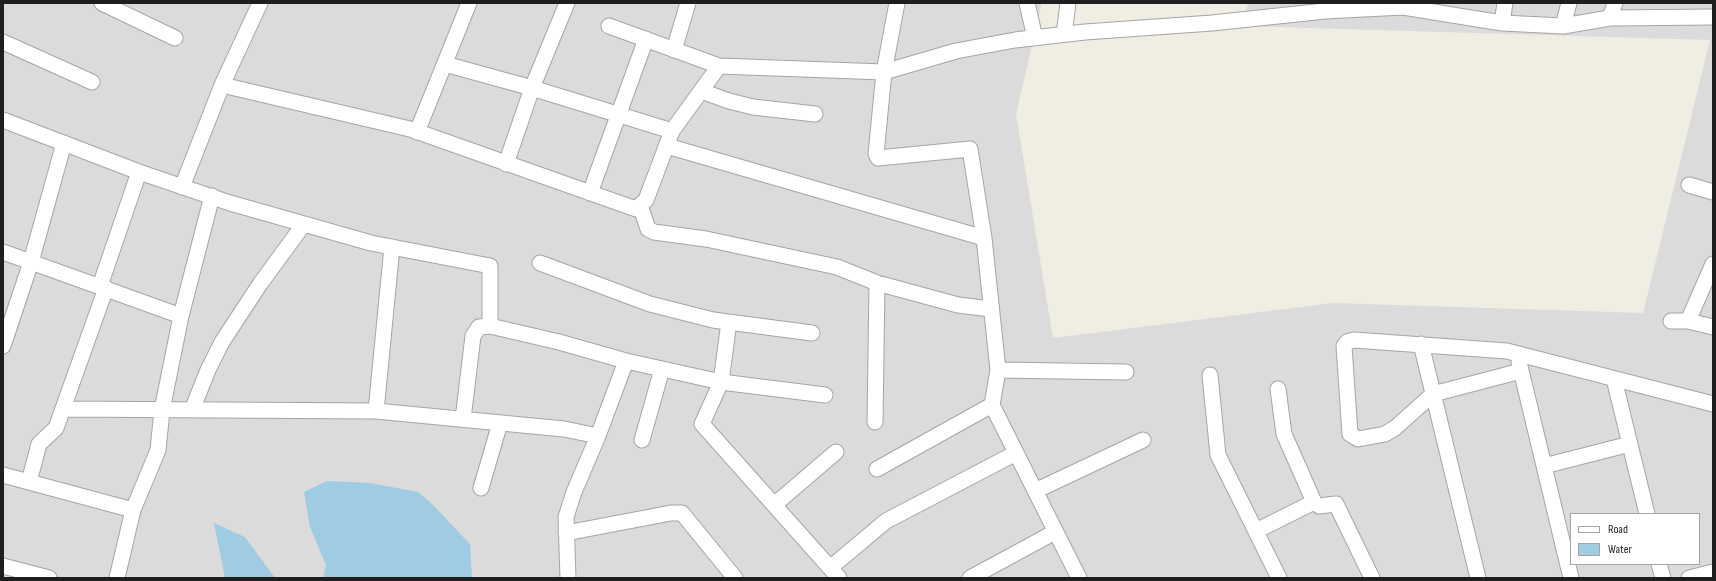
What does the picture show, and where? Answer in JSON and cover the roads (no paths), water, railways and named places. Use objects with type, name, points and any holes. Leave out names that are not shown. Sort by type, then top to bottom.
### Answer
[{"type":"street","points":[[102,3],[175,38]]},
{"type":"street","points":[[182,187],[222,85],[260,3]]},
{"type":"street","points":[[417,132],[469,3]]},
{"type":"street","points":[[506,164],[532,88],[567,3]]},
{"type":"street","points":[[674,50],[688,3]]},
{"type":"street","points":[[897,3],[884,72],[876,154],[878,158],[970,149],[984,238],[998,370],[992,405],[1079,578]]},
{"type":"street","points":[[1027,3],[1035,38]]},
{"type":"street","points":[[1064,34],[1068,3]]},
{"type":"street","points":[[1502,23],[1505,3]]},
{"type":"street","points":[[1563,26],[1569,3]]},
{"type":"street","points":[[1610,18],[1615,3]]},
{"type":"street","points":[[609,26],[719,66],[884,72],[956,51],[1064,34],[1212,23],[1324,11],[1403,5],[1502,23],[1563,26],[1610,18],[1662,19],[1713,17]]},
{"type":"street","points":[[590,193],[646,39]]},
{"type":"street","points":[[3,42],[92,82]]},
{"type":"street","points":[[444,64],[532,88],[672,131]]},
{"type":"street","points":[[222,85],[417,132],[636,209],[646,200],[672,131],[719,66]]},
{"type":"street","points":[[701,91],[752,107],[815,114]]},
{"type":"street","points":[[3,120],[182,187],[304,224],[371,243],[490,266],[490,326]]},
{"type":"street","points":[[3,346],[31,262],[64,143]]},
{"type":"street","points":[[667,146],[984,238]]},
{"type":"street","points":[[29,482],[39,444],[56,428],[63,409],[139,172]]},
{"type":"street","points":[[1688,185],[1713,192]]},
{"type":"street","points":[[117,578],[133,510],[158,450],[162,410],[180,316],[212,196]]},
{"type":"street","points":[[640,205],[648,230],[654,232],[706,239],[837,267],[877,283],[958,305],[991,309]]},
{"type":"street","points":[[192,410],[208,370],[226,336],[260,284],[304,224]]},
{"type":"street","points":[[376,411],[392,247]]},
{"type":"street","points":[[3,252],[180,316]]},
{"type":"street","points":[[540,263],[650,304],[729,322],[812,333]]},
{"type":"street","points":[[1688,321],[1713,264]]},
{"type":"street","points":[[874,422],[877,283]]},
{"type":"street","points":[[1671,321],[1688,321],[1713,327]]},
{"type":"street","points":[[729,322],[721,382],[702,424],[835,573],[886,521],[1016,453]]},
{"type":"street","points":[[463,419],[473,336],[479,327],[490,326],[559,342],[626,361],[721,382],[825,395]]},
{"type":"street","points":[[1521,371],[1433,394],[1395,428],[1385,434],[1358,439],[1350,434],[1345,344],[1354,340],[1476,347],[1517,353],[1713,404]]},
{"type":"street","points":[[1421,344],[1478,578]]},
{"type":"street","points":[[1517,353],[1571,578]]},
{"type":"street","points":[[568,578],[566,517],[574,492],[598,436],[626,361]]},
{"type":"street","points":[[642,440],[662,369]]},
{"type":"street","points":[[998,370],[1126,372]]},
{"type":"street","points":[[1210,376],[1218,456],[1278,578]]},
{"type":"street","points":[[1614,379],[1647,513]]},
{"type":"street","points":[[1278,389],[1284,434],[1314,502],[1319,506],[1336,504],[1372,578]]},
{"type":"street","points":[[877,469],[992,405]]},
{"type":"street","points":[[63,409],[376,411],[564,429],[598,436]]},
{"type":"street","points":[[481,488],[500,423]]},
{"type":"street","points":[[1035,491],[1143,440]]},
{"type":"street","points":[[1544,466],[1630,444]]},
{"type":"street","points":[[774,505],[836,452]]},
{"type":"street","points":[[3,475],[133,510]]},
{"type":"street","points":[[1256,531],[1314,502]]},
{"type":"street","points":[[566,533],[682,512],[734,577]]},
{"type":"street","points":[[970,578],[1055,532]]},
{"type":"street","points":[[1659,565],[1663,578]]},
{"type":"street","points":[[3,566],[49,578]]},
{"type":"street","points":[[1689,578],[1713,572]]},
{"type":"water","points":[[327,481],[370,483],[418,492],[431,503],[470,544],[472,578],[323,578],[326,565],[310,527],[304,492]]},
{"type":"water","points":[[214,523],[245,537],[275,578],[225,578]]}]
